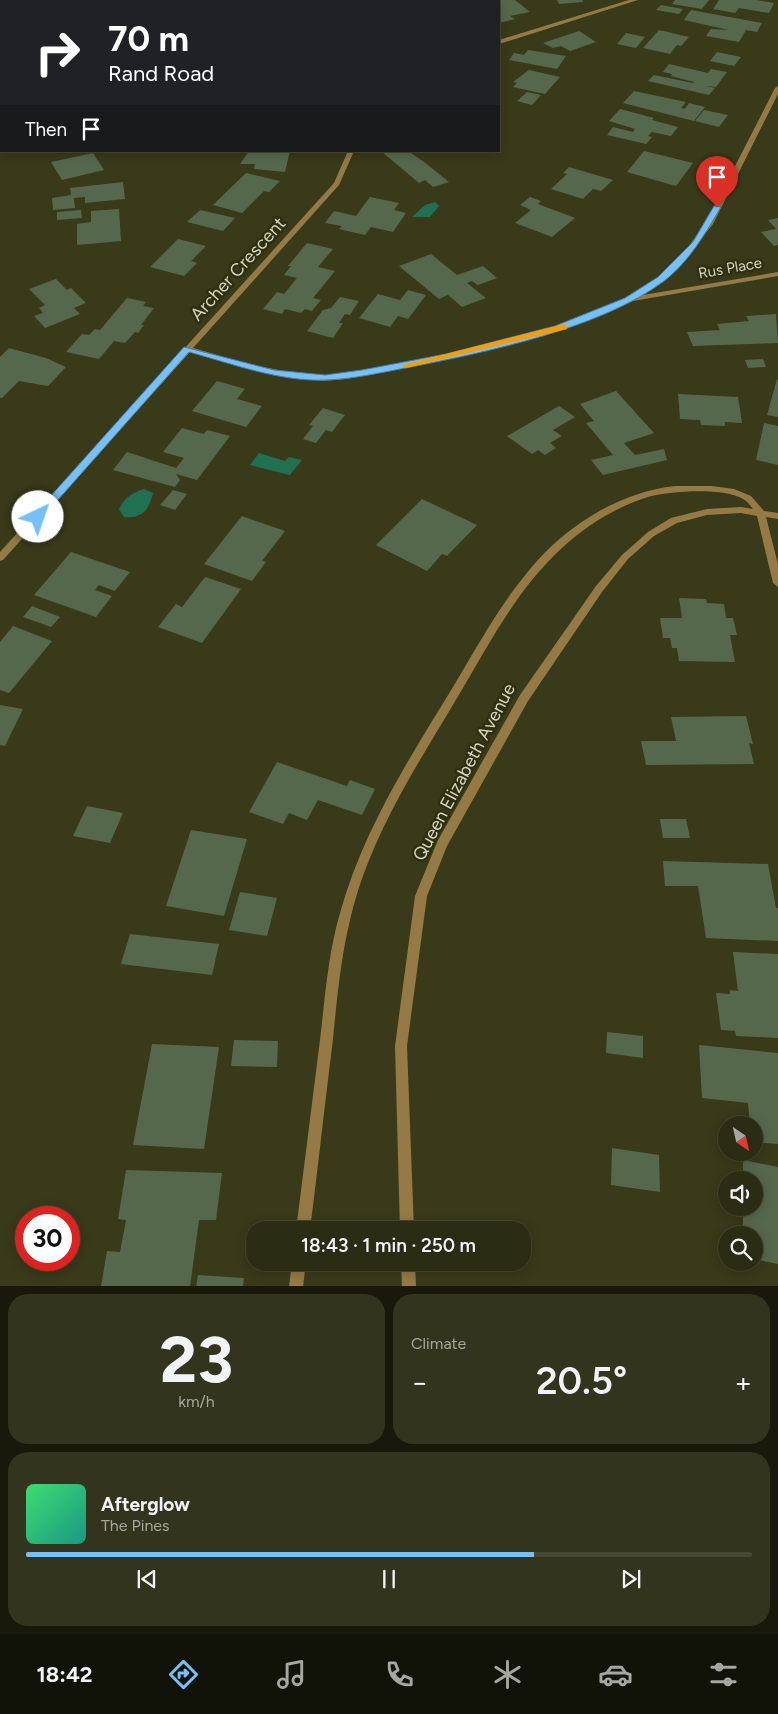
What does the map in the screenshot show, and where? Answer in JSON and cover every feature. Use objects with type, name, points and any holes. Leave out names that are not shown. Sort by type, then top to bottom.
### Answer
[{"type":"street","points":[[500,42],[634,0]]},
{"type":"street","points":[[188,349],[274,372],[325,378],[392,368],[491,346],[558,328],[628,300],[662,279],[696,243],[708,224],[778,88]]},
{"type":"street","name":"Archer Crescent","points":[[0,558],[337,184],[351,152]]},
{"type":"street","name":"Rus Place","points":[[628,300],[778,274]]},
{"type":"street","points":[[304,1221],[334,976],[345,915],[365,854],[388,803],[510,602],[557,547],[588,522],[611,507],[659,491],[688,489],[731,492],[749,498],[760,512],[778,583]]},
{"type":"street","name":"Queen Elizabeth Avenue","points":[[407,1221],[401,1046],[421,896],[442,844],[524,698],[599,589],[625,557],[651,534],[674,520],[707,512],[740,510],[778,516]]},
{"type":"street","points":[[296,1286],[298,1271]]},
{"type":"street","points":[[408,1271],[409,1286]]},
{"type":"shaded area","points":[[435,202],[439,206],[430,217],[412,217],[425,205]]},
{"type":"shaded area","points":[[259,453],[285,461],[289,457],[302,460],[290,475],[250,465]]},
{"type":"shaded area","points":[[144,489],[153,493],[147,508],[140,515],[124,517],[119,509],[126,498]]},
{"type":"building","points":[[500,0],[515,0],[530,12],[510,16],[515,19],[500,23]]},
{"type":"building","points":[[557,0],[582,0],[583,2],[559,4]]},
{"type":"building","points":[[675,0],[709,0],[702,9],[672,4]]},
{"type":"building","points":[[719,0],[756,0],[774,3],[769,13],[739,8],[735,13],[713,9]]},
{"type":"building","points":[[661,5],[683,9],[679,14],[656,10]]},
{"type":"building","points":[[691,10],[762,23],[757,32],[746,30],[739,42],[706,36],[711,29],[729,30],[684,20]]},
{"type":"building","points":[[659,30],[689,37],[681,46],[677,45],[670,54],[643,48]]},
{"type":"building","points":[[579,31],[596,42],[570,51],[561,46],[553,48],[543,43]]},
{"type":"building","points":[[626,33],[645,37],[636,48],[617,44]]},
{"type":"building","points":[[528,50],[566,56],[557,69],[509,60],[514,53],[524,55]]},
{"type":"building","points":[[717,52],[741,57],[734,66],[710,61]]},
{"type":"building","points":[[669,64],[708,73],[711,69],[727,72],[716,87],[706,86],[715,88],[709,95],[648,81],[654,75],[694,82],[663,72]]},
{"type":"building","points":[[529,70],[560,77],[545,94],[513,87],[517,83],[513,82]]},
{"type":"building","points":[[634,91],[686,102],[681,108],[685,109],[689,103],[705,107],[694,121],[623,103]]},
{"type":"building","points":[[527,92],[541,95],[532,105],[517,101]]},
{"type":"building","points":[[620,109],[678,127],[671,136],[652,132],[648,136],[652,137],[646,144],[607,135],[613,127],[633,132],[635,129],[609,121]]},
{"type":"building","points":[[704,110],[728,115],[719,127],[695,121]]},
{"type":"building","points":[[644,151],[693,163],[676,186],[627,172]]},
{"type":"building","points":[[248,152],[290,152],[285,172],[254,169],[255,164],[240,164]]},
{"type":"building","points":[[382,152],[409,152],[449,182],[433,187],[425,180],[419,183]]},
{"type":"building","points":[[93,153],[104,170],[62,180],[51,162]]},
{"type":"building","points":[[569,167],[613,180],[601,191],[593,189],[583,199],[551,189],[567,174],[563,173]]},
{"type":"building","points":[[246,173],[280,181],[269,192],[264,191],[242,213],[213,205]]},
{"type":"building","points":[[123,182],[125,199],[85,203],[85,197],[74,198],[75,208],[53,210],[52,198],[71,195],[70,188]]},
{"type":"building","points":[[370,197],[399,203],[394,210],[406,213],[393,232],[371,227],[365,235],[339,229],[342,226],[325,223],[334,211],[356,216]]},
{"type":"building","points":[[530,197],[541,201],[538,204],[575,218],[552,237],[515,223],[531,210],[520,205]]},
{"type":"building","points":[[119,209],[121,241],[77,245],[77,224],[91,222],[91,211]]},
{"type":"building","points":[[81,210],[82,218],[57,220],[57,212]]},
{"type":"building","points":[[200,210],[235,218],[223,231],[187,222]]},
{"type":"building","points":[[778,218],[778,245],[774,246],[761,232],[776,229],[768,220]]},
{"type":"building","points":[[178,239],[206,246],[191,261],[197,263],[184,276],[150,267]]},
{"type":"building","points":[[307,243],[333,249],[318,267],[335,271],[313,298],[321,300],[312,311],[305,309],[301,313],[285,309],[282,314],[263,309],[277,292],[284,294],[297,278],[284,275],[291,266],[288,266]]},
{"type":"building","points":[[431,254],[457,275],[483,266],[497,278],[478,285],[472,281],[467,283],[486,298],[462,307],[448,295],[439,299],[399,266]]},
{"type":"building","points":[[56,279],[67,290],[71,288],[86,303],[74,308],[80,314],[45,328],[34,316],[43,313],[39,308],[45,305],[29,289]]},
{"type":"building","points":[[408,290],[426,295],[408,319],[398,316],[390,327],[359,318],[378,294],[400,300]]},
{"type":"building","points":[[340,297],[359,301],[350,315],[345,314],[339,323],[343,323],[333,338],[307,331],[323,310],[331,308]]},
{"type":"building","points":[[127,298],[146,302],[143,306],[154,308],[141,325],[144,325],[138,333],[135,332],[125,343],[114,341],[99,359],[66,352],[82,334],[89,335],[95,329],[100,330]]},
{"type":"building","points":[[776,314],[778,343],[693,346],[687,332],[720,330],[717,324],[749,321],[746,316]]},
{"type":"building","points":[[9,348],[46,358],[66,367],[48,386],[19,381],[0,398],[0,357]]},
{"type":"building","points":[[763,359],[766,367],[748,368],[745,360]]},
{"type":"building","points":[[778,380],[778,417],[767,415]]},
{"type":"building","points":[[217,381],[245,389],[237,399],[262,406],[246,427],[192,411]]},
{"type":"building","points":[[616,391],[654,433],[624,443],[635,455],[664,449],[667,460],[603,475],[591,460],[613,455],[586,423],[594,421],[580,404]]},
{"type":"building","points":[[678,394],[738,397],[742,423],[725,422],[725,426],[701,425],[700,420],[680,419]]},
{"type":"building","points":[[559,406],[575,417],[553,430],[562,436],[550,443],[556,448],[545,455],[538,450],[532,454],[507,436]]},
{"type":"building","points":[[323,408],[345,415],[332,432],[326,430],[316,443],[303,439],[313,426],[309,425]]},
{"type":"building","points":[[764,423],[778,426],[778,465],[756,460]]},
{"type":"building","points":[[182,428],[204,434],[207,430],[230,436],[197,480],[176,474],[180,480],[175,487],[113,470],[127,452],[176,468],[184,458],[163,452]]},
{"type":"building","points":[[173,490],[187,494],[175,510],[160,505]]},
{"type":"building","points":[[422,499],[477,525],[447,556],[442,554],[427,571],[376,545]]},
{"type":"building","points":[[242,516],[285,531],[262,561],[266,562],[252,581],[204,564]]},
{"type":"building","points":[[71,552],[130,572],[115,591],[99,585],[95,590],[112,596],[96,617],[34,595]]},
{"type":"building","points":[[205,577],[241,589],[202,643],[158,627],[176,604],[182,607]]},
{"type":"building","points":[[679,598],[706,599],[707,603],[724,604],[726,618],[733,618],[737,635],[730,635],[735,662],[679,661],[677,648],[672,648],[670,638],[663,638],[660,618],[682,618]]},
{"type":"building","points":[[32,606],[60,617],[51,627],[23,617]]},
{"type":"building","points":[[13,626],[52,641],[9,693],[0,690],[0,642]]},
{"type":"building","points":[[0,705],[23,709],[5,746],[0,745]]},
{"type":"building","points":[[746,716],[753,744],[749,743],[754,764],[646,765],[641,741],[676,741],[671,717]]},
{"type":"building","points":[[277,762],[347,786],[350,780],[375,789],[362,815],[318,800],[307,820],[289,813],[283,824],[249,812]]},
{"type":"building","points":[[87,806],[123,813],[110,843],[73,836]]},
{"type":"building","points":[[660,819],[686,819],[690,838],[663,838]]},
{"type":"building","points":[[191,830],[247,839],[224,916],[166,906]]},
{"type":"building","points":[[663,861],[768,864],[776,908],[778,908],[778,941],[706,938],[698,886],[665,886]]},
{"type":"building","points":[[240,892],[277,898],[267,936],[229,930]]},
{"type":"building","points":[[130,934],[219,944],[212,975],[121,964]]},
{"type":"building","points":[[733,952],[778,954],[778,1038],[736,1036],[735,1031],[721,1030],[716,993],[730,994],[730,990],[738,991]]},
{"type":"building","points":[[607,1032],[643,1036],[643,1058],[606,1053]]},
{"type":"building","points":[[234,1040],[278,1041],[277,1067],[231,1066]]},
{"type":"building","points":[[152,1044],[219,1047],[204,1149],[133,1145]]},
{"type":"building","points":[[699,1045],[778,1053],[778,1144],[763,1143],[763,1116],[749,1116],[748,1103],[702,1098]]},
{"type":"building","points":[[612,1148],[659,1155],[660,1192],[611,1185]]},
{"type":"building","points":[[743,1161],[778,1167],[778,1264],[763,1261],[763,1226],[743,1226],[743,1216],[763,1216],[763,1171],[743,1171]]},
{"type":"building","points":[[126,1170],[222,1173],[216,1220],[199,1220],[190,1286],[101,1286],[107,1251],[120,1252],[126,1220],[118,1219]]},
{"type":"building","points":[[198,1275],[244,1278],[243,1286],[196,1286]]},
{"type":"slow traffic","points":[[406,365],[446,357],[564,327]]},
{"type":"route","points":[[38,517],[188,349],[274,372],[325,378],[446,357],[558,328],[589,318],[628,300],[662,279],[696,243],[717,207]]}]
